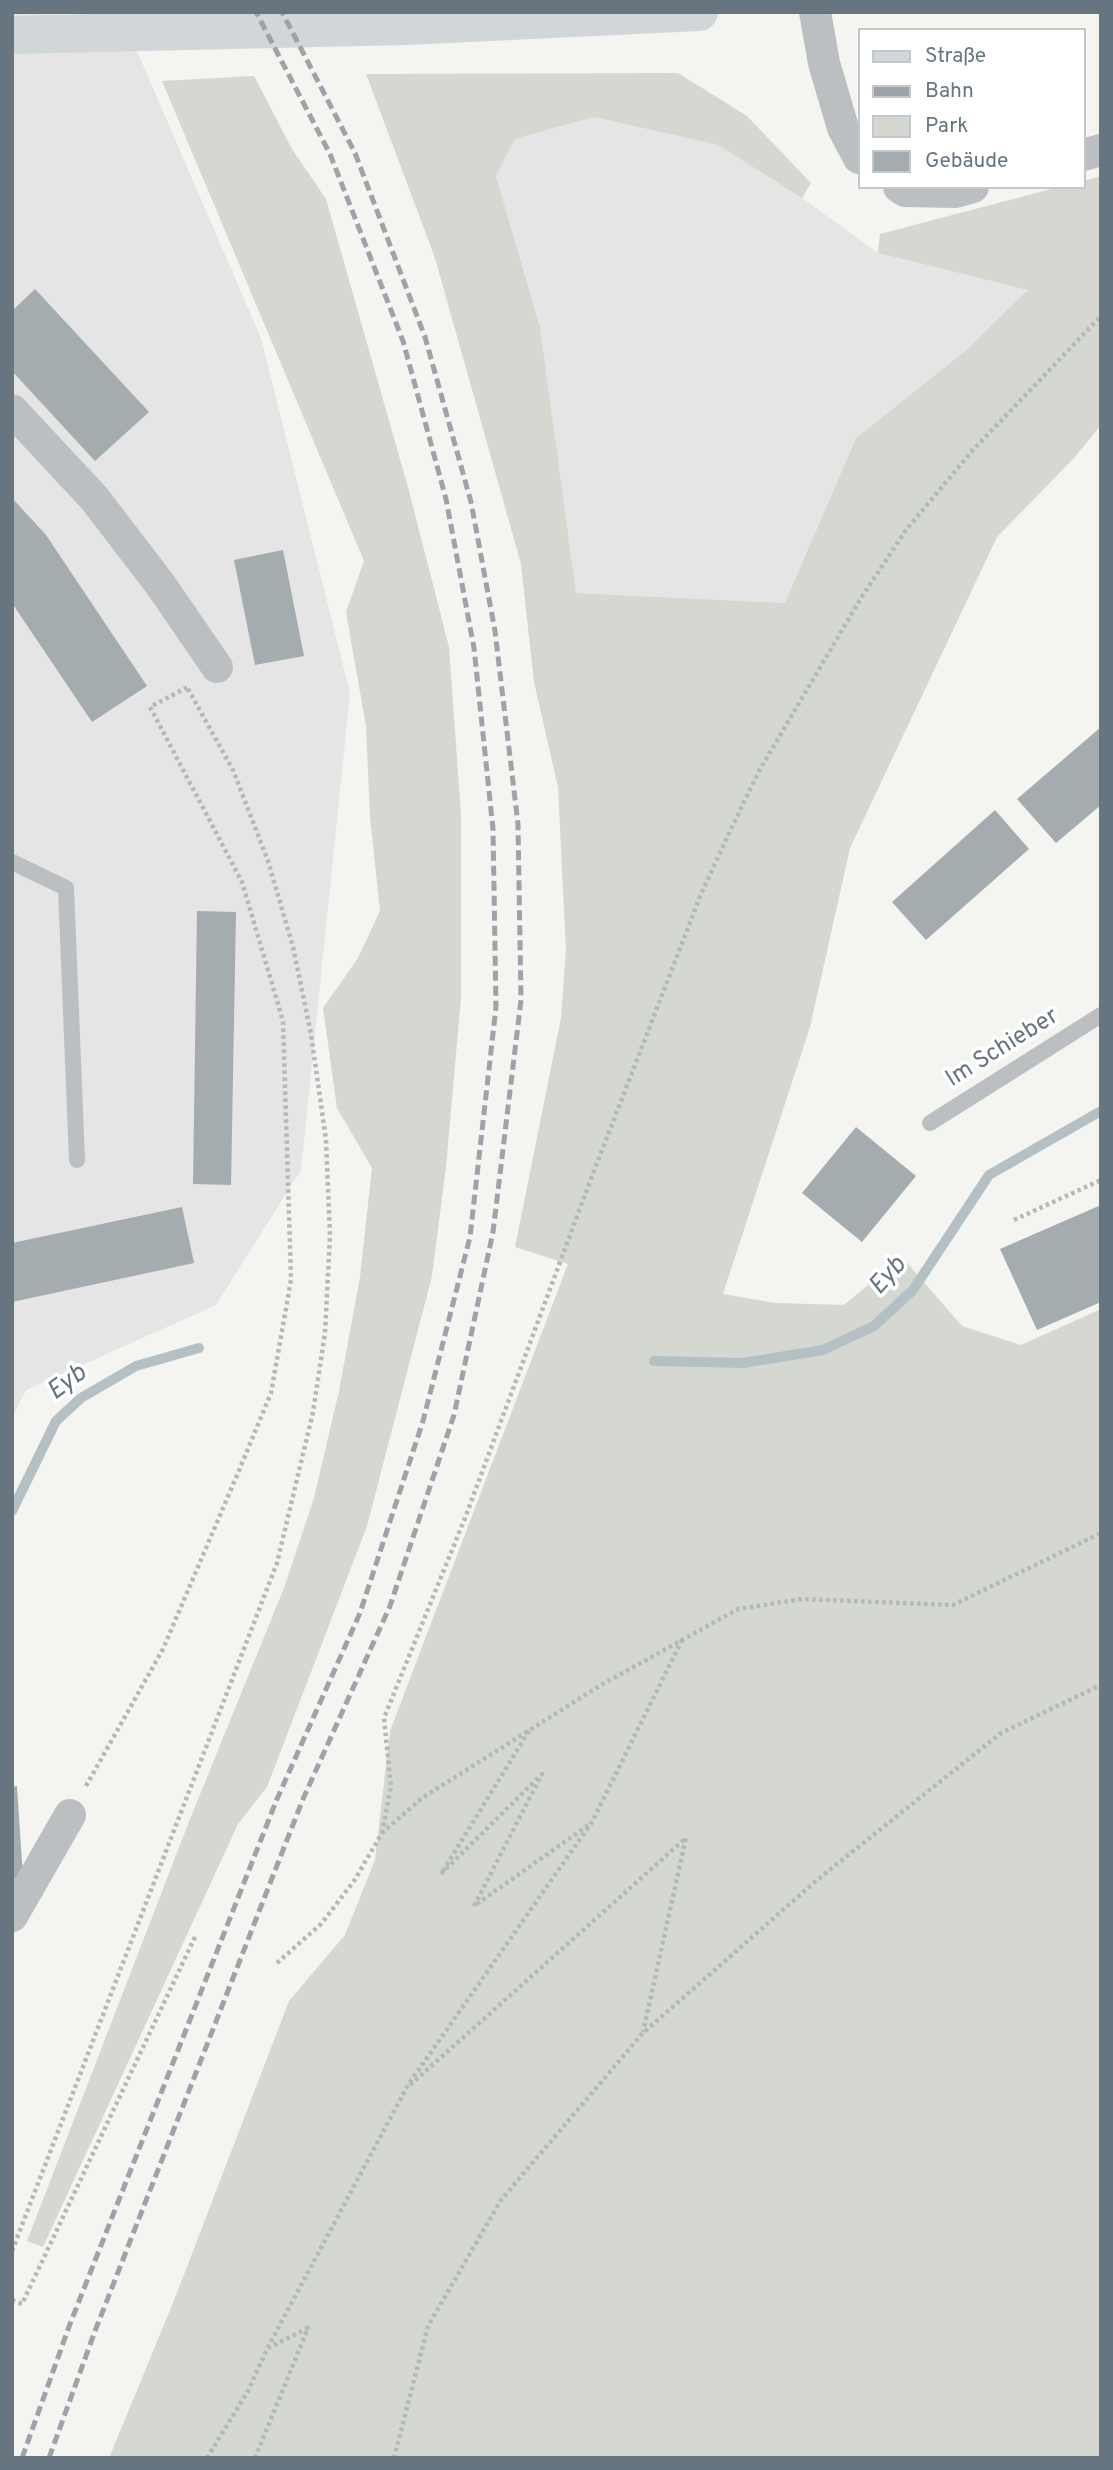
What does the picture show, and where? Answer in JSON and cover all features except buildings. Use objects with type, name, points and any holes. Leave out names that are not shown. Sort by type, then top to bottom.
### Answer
[{"type":"main road","points":[[12,35],[393,26],[699,12]]},
{"type":"street","points":[[815,12],[824,63],[843,128],[858,156]]},
{"type":"street","points":[[902,189],[955,192],[966,189]]},
{"type":"street","points":[[12,410],[94,498],[160,584],[217,667]]},
{"type":"street","points":[[12,1916],[70,1815]]},
{"type":"lane","points":[[12,862],[66,888],[77,1160]]},
{"type":"lane","name":"Im Schieber","points":[[930,1123],[1101,1015]]},
{"type":"path","points":[[382,1833],[391,1787],[384,1718],[465,1518],[676,959],[731,829],[773,748],[861,598],[906,530],[972,451],[1101,316]]},
{"type":"path","points":[[70,1815],[163,1649],[238,1473],[271,1393],[291,1280],[283,1021],[242,881],[150,708],[187,688],[217,667]]},
{"type":"path","points":[[12,2250],[277,1563],[313,1412],[325,1334],[330,1236],[326,1140],[311,1034],[293,947],[268,861],[233,770],[180,677]]},
{"type":"path","points":[[1014,1220],[1101,1180]]},
{"type":"path","points":[[277,1963],[321,1924],[354,1881],[382,1833],[422,1798],[529,1730],[738,1609],[802,1599],[953,1605],[1101,1533]]},
{"type":"path","points":[[207,2458],[248,2390],[267,2349],[407,2088],[592,1822],[682,1640]]},
{"type":"path","points":[[394,2458],[428,2326],[501,2200],[642,2034],[817,1880],[1001,1733],[1101,1685]]},
{"type":"path","points":[[529,1730],[441,1874],[542,1774],[474,1906],[592,1822]]},
{"type":"path","points":[[407,2088],[686,1838],[642,2034]]},
{"type":"path","points":[[12,2300],[22,2304],[195,1937]]},
{"type":"path","points":[[255,2458],[308,2328],[267,2349]]},
{"type":"shaded area","points":[[12,12],[120,12],[261,338],[350,693],[301,1170],[216,1305],[26,1390],[12,1418]]},
{"type":"shaded area","points":[[594,117],[718,145],[802,198],[878,253],[1029,290],[964,352],[856,438],[785,603],[575,593],[540,327],[496,176],[515,139]]},
{"type":"green space","points":[[678,73],[747,116],[811,183],[802,198],[718,145],[594,117],[515,139],[496,176],[540,327],[576,593],[785,603],[856,438],[964,352],[1028,290],[878,253],[880,234],[1051,189],[1085,189],[1085,180],[1101,176],[1101,425],[1075,457],[997,537],[850,848],[810,1027],[723,1294],[775,1303],[844,1305],[902,1257],[962,1326],[1021,1345],[1101,1309],[1101,2458],[109,2458],[175,2298],[289,2001],[345,1935],[375,1860],[390,1731],[568,1264],[515,1247],[561,1018],[566,950],[558,787],[534,682],[521,564],[435,258],[366,74]]},
{"type":"green space","points":[[254,76],[292,149],[326,199],[409,491],[449,647],[461,816],[461,998],[446,1167],[432,1276],[367,1526],[267,1787],[238,1824],[43,2247],[27,2241],[190,1819],[284,1588],[314,1498],[339,1391],[360,1277],[372,1168],[337,1108],[323,1008],[358,958],[380,911],[370,817],[366,726],[346,612],[364,561],[162,81]]},
{"type":"waterway","name":"Eyb","points":[[654,1361],[743,1363],[823,1350],[874,1326],[913,1290],[989,1175],[1101,1111]]},
{"type":"waterway","name":"Eyb","points":[[12,1511],[56,1421],[81,1398],[136,1366],[199,1348]]},
{"type":"railway","points":[[22,2458],[70,2324],[277,1799],[360,1613],[423,1421],[470,1237],[496,1007],[493,829],[474,648],[446,499],[403,341],[330,154],[256,12]]},
{"type":"railway","points":[[49,2458],[95,2331],[303,1799],[390,1606],[454,1415],[493,1232],[521,1000],[518,824],[495,631],[471,502],[425,337],[355,153],[282,12]]}]
